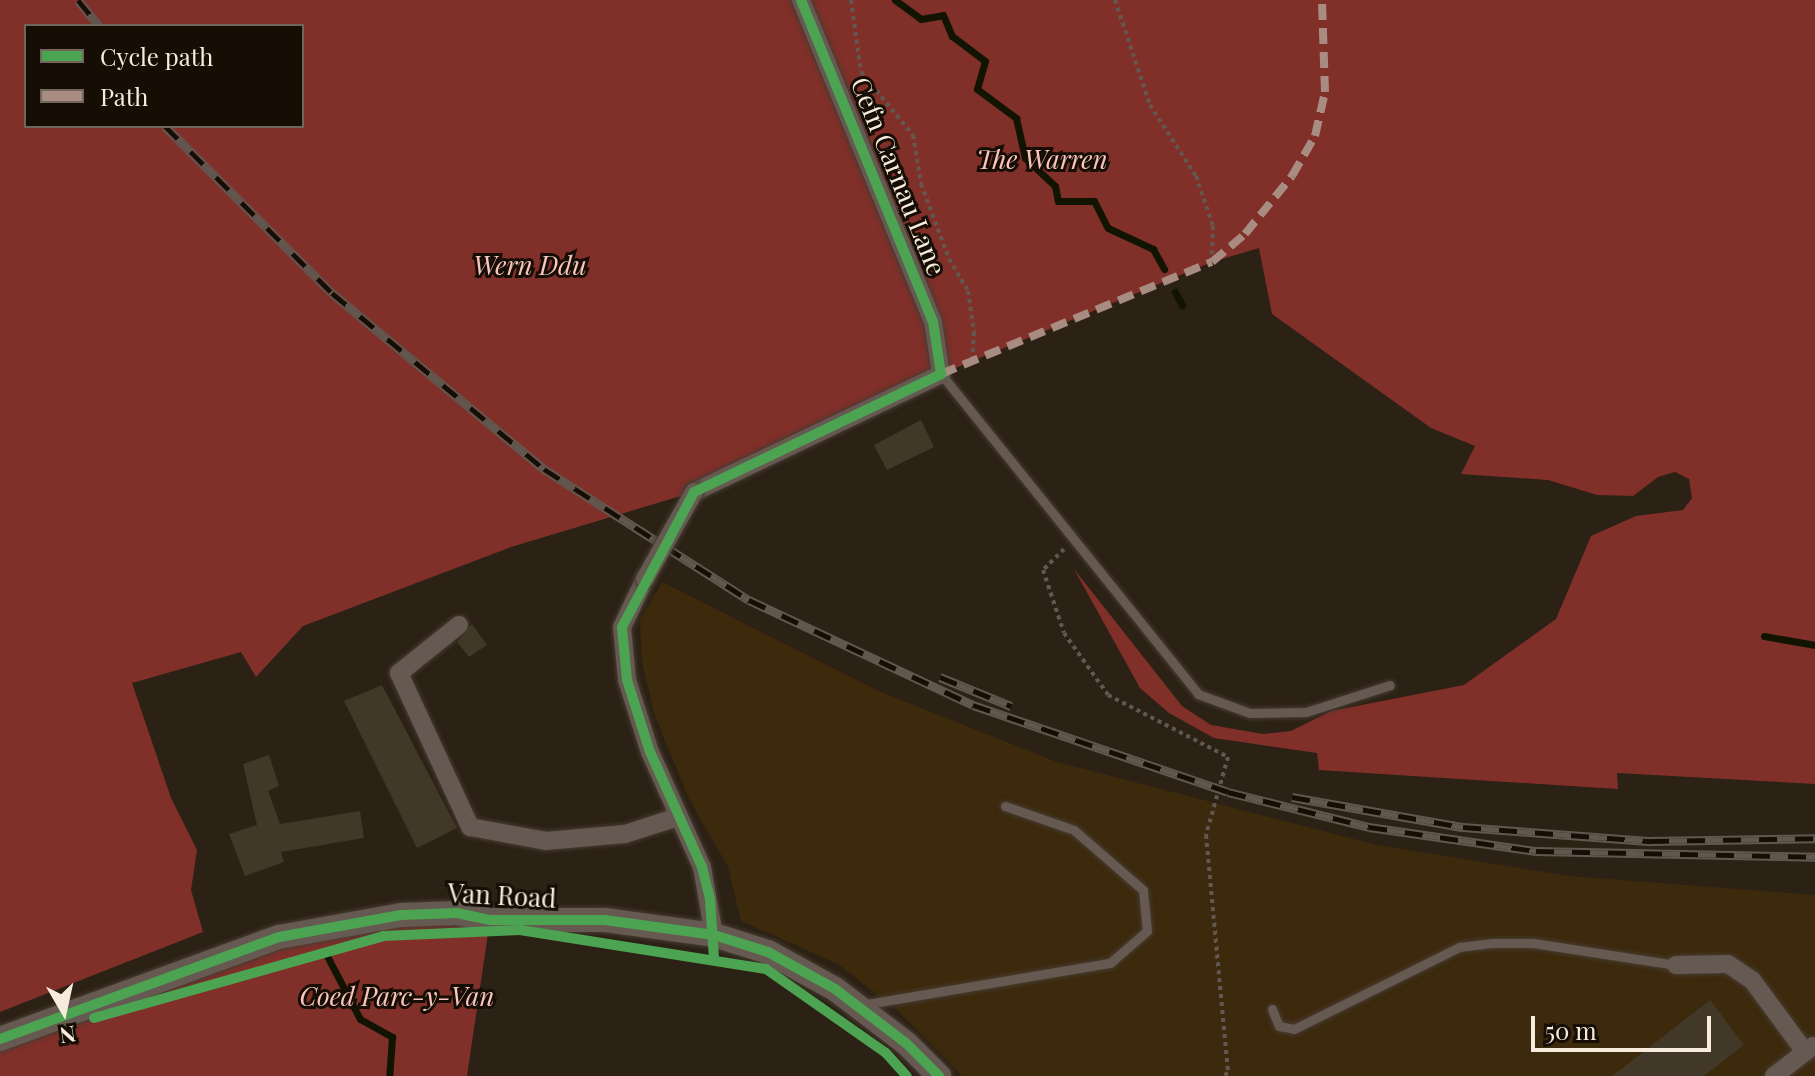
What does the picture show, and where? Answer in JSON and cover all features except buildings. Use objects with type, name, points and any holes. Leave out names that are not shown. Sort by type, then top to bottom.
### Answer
[{"type":"street","name":"Cefn Carnau Lane","points":[[801,0],[933,322],[941,374]]},
{"type":"street","points":[[714,935],[702,867],[678,817],[627,680],[622,627],[694,492],[941,374]]},
{"type":"street","points":[[459,625],[399,673],[470,827],[546,841],[625,834],[678,817]]},
{"type":"street","name":"Van Road","points":[[0,1039],[279,937],[401,915],[605,920],[714,935],[768,952],[858,1005],[939,1076]]},
{"type":"street","points":[[1676,965],[1728,964],[1740,972],[1810,1048],[1774,1076]]},
{"type":"lane","points":[[941,374],[1198,694],[1250,713],[1306,712],[1390,685]]},
{"type":"lane","points":[[858,1005],[1110,963],[1147,931],[1143,890],[1074,830],[1005,806]]},
{"type":"lane","points":[[1272,1009],[1279,1026],[1294,1029],[1459,947],[1491,943],[1533,943],[1676,965]]},
{"type":"path","points":[[851,0],[861,72],[913,135],[921,184],[949,259],[968,291],[974,332],[972,361]]},
{"type":"path","points":[[1115,0],[1150,105],[1196,176],[1213,226],[1212,262]]},
{"type":"path","points":[[1075,539],[1043,570],[1073,645],[1108,695],[1228,757],[1206,835],[1228,1073],[1222,1076]]},
{"type":"shaded area","points":[[662,582],[881,692],[1057,762],[1377,845],[1569,876],[1815,895],[1815,1076],[962,1076],[896,1009],[838,964],[741,921],[728,867],[688,797],[654,713],[642,662],[640,620]]},
{"type":"green space","points":[[0,0],[1815,0],[1815,784],[1617,773],[1618,789],[1319,770],[1317,753],[1214,738],[1169,713],[1140,688],[1074,569],[1182,706],[1211,725],[1263,734],[1291,731],[1331,711],[1464,685],[1556,619],[1591,536],[1636,516],[1683,510],[1692,498],[1689,479],[1675,472],[1658,477],[1633,496],[1597,495],[1548,480],[1461,474],[1475,446],[1431,428],[1272,314],[1259,248],[1212,262],[941,374],[694,492],[511,547],[303,626],[256,677],[241,652],[132,683],[171,798],[197,850],[191,890],[203,932],[0,1012]]},
{"type":"green space","name":"Coed Parc-y-Van","points":[[490,920],[467,1076],[0,1076],[0,1039],[331,925]]},
{"type":"waterway","points":[[895,0],[921,19],[943,15],[952,36],[985,61],[977,89],[1016,118],[1025,158],[1055,186],[1058,201],[1094,201],[1108,228],[1153,249],[1164,269]]},
{"type":"waterway","points":[[1175,292],[1182,305]]},
{"type":"waterway","points":[[1764,636],[1815,645]]},
{"type":"waterway","points":[[326,954],[360,1019],[392,1037],[389,1076]]},
{"type":"railway","points":[[78,0],[97,24]]},
{"type":"railway","points":[[167,128],[332,293],[544,469],[749,600],[973,705],[1228,792],[1369,827],[1536,851],[1815,857]]},
{"type":"railway","points":[[940,677],[1011,706]]},
{"type":"railway","points":[[1292,797],[1463,827],[1651,841],[1815,838]]},
{"type":"marked path","points":[[941,374],[1212,262],[1245,234],[1292,176],[1315,136],[1325,92],[1322,0]]},
{"type":"cycle path","points":[[714,959],[710,899],[702,867],[650,752],[627,680],[622,627],[694,492],[941,374],[933,322],[801,0]]},
{"type":"cycle path","points":[[0,1039],[279,937],[401,915],[457,913],[490,920],[605,920],[714,935],[768,952],[835,989],[906,1043],[939,1076]]},
{"type":"cycle path","points":[[94,1018],[383,936],[520,930],[766,969],[886,1053],[907,1076]]},
{"type":"park label","name":"The Warren","points":[[1042,159]]},
{"type":"park label","name":"Wern Ddu","points":[[530,265]]}]
